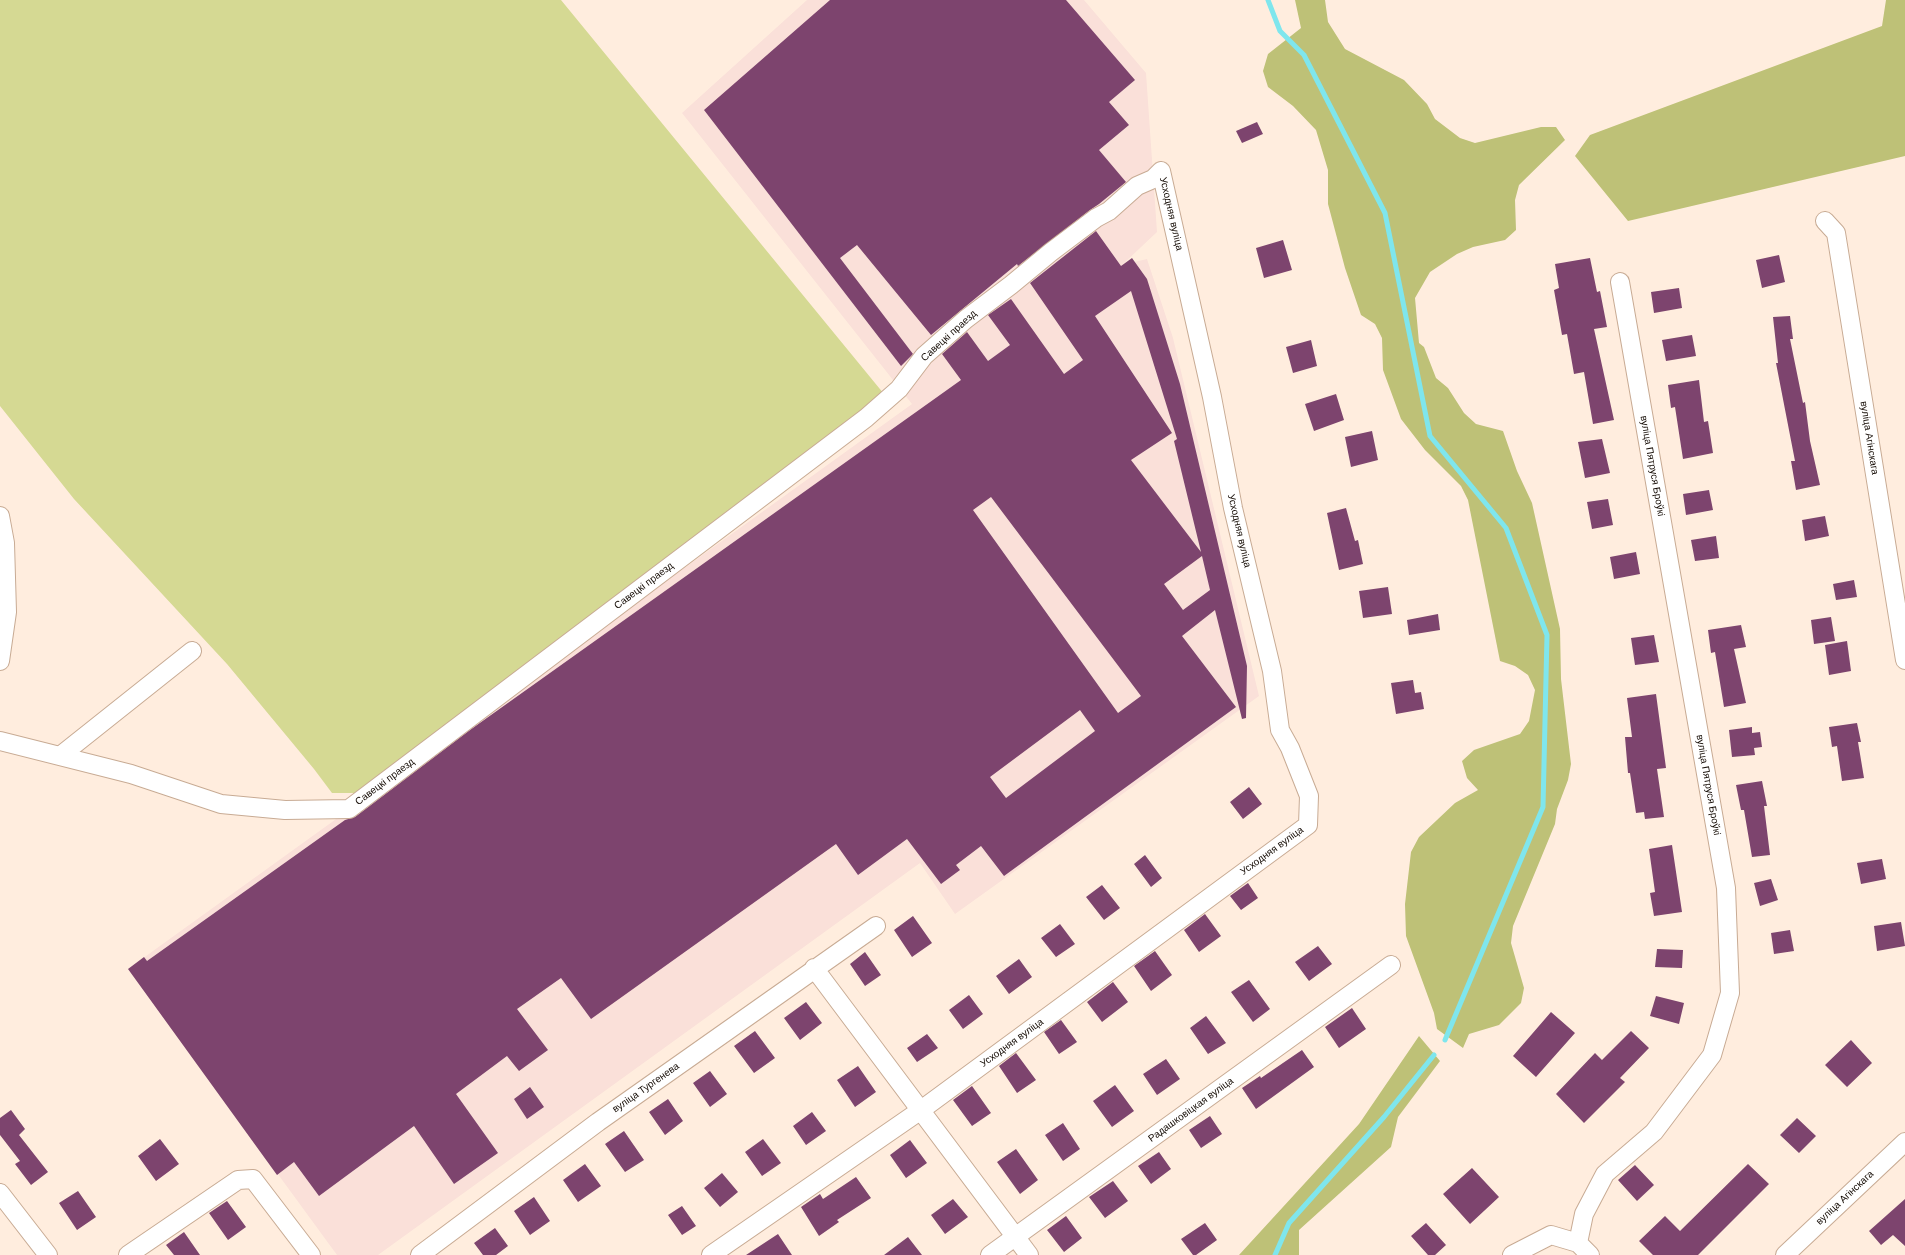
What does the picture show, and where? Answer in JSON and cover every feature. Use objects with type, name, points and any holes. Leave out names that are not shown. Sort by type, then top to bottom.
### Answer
[{"type":"street","name":"Савецкі праезд","points":[[0,741],[131,774],[222,804],[285,810],[349,809],[866,418],[899,388],[924,356],[966,319],[1011,285],[1050,252],[1109,210],[1137,186],[1153,179],[1162,171]]},
{"type":"street","name":"Усходняя вуліца","points":[[711,1255],[921,1110],[1308,825],[1309,796],[1290,748],[1280,730],[1272,671],[1233,508],[1212,397],[1162,171]]},
{"type":"street","name":"вуліца Агінскага","points":[[1825,221],[1836,233],[1905,660]]},
{"type":"street","name":"вуліца Пятруся Броўкі","points":[[1584,1249],[1584,1214],[1605,1174],[1654,1132],[1712,1055],[1730,993],[1726,888],[1620,282]]},
{"type":"street","points":[[0,516],[5,543],[7,612],[0,661]]},
{"type":"street","points":[[60,756],[192,650]]},
{"type":"street","name":"вуліца Тургенева","points":[[420,1255],[598,1122],[814,968],[876,926]]},
{"type":"street","name":"Радашковіцкая вуліца","points":[[990,1255],[1391,964]]},
{"type":"street","points":[[814,968],[1029,1255]]},
{"type":"street","name":"вуліца Агінскага","points":[[1786,1255],[1905,1142]]},
{"type":"street","points":[[128,1255],[238,1180],[254,1179],[310,1255]]},
{"type":"street","points":[[0,1193],[48,1255]]},
{"type":"street","points":[[1512,1255],[1551,1235],[1584,1249]]},
{"type":"shaded area","points":[[807,0],[1084,0],[1146,73],[1157,232],[1122,265],[1147,259],[1173,338],[1259,696],[955,914],[920,863],[378,1255],[337,1255],[128,969],[912,404],[682,113]]},
{"type":"green space","points":[[0,0],[561,0],[884,394],[358,793],[332,793],[227,664],[74,499],[0,406]]},
{"type":"green space","points":[[1295,0],[1325,0],[1328,22],[1345,49],[1404,80],[1427,104],[1435,119],[1460,138],[1475,143],[1541,127],[1556,127],[1565,140],[1519,185],[1515,200],[1516,230],[1505,240],[1473,247],[1457,254],[1430,272],[1415,298],[1419,343],[1424,347],[1436,378],[1448,388],[1464,413],[1476,424],[1503,431],[1517,471],[1532,503],[1560,629],[1561,679],[1571,764],[1568,780],[1557,809],[1555,824],[1513,926],[1511,943],[1524,988],[1521,1003],[1499,1025],[1469,1034],[1463,1048],[1437,1029],[1434,1013],[1406,936],[1405,904],[1411,852],[1419,837],[1455,803],[1478,790],[1467,778],[1462,761],[1474,750],[1520,734],[1529,721],[1535,690],[1528,675],[1515,666],[1500,661],[1468,500],[1461,486],[1425,450],[1401,419],[1383,370],[1382,338],[1375,324],[1361,315],[1345,268],[1328,204],[1328,170],[1316,130],[1293,106],[1268,87],[1263,71],[1268,54],[1301,28]]},
{"type":"green space","points":[[1886,0],[1905,0],[1905,156],[1628,221],[1575,156],[1590,135],[1882,26]]},
{"type":"green space","points":[[1419,1036],[1440,1061],[1398,1117],[1391,1147],[1299,1230],[1299,1255],[1239,1255],[1359,1124]]},
{"type":"building","points":[[830,0],[1066,0],[1135,80],[1109,102],[1129,125],[1099,150],[1126,182],[1018,266],[1017,264],[931,335],[857,245],[840,258],[913,354],[901,366],[704,110]]},
{"type":"building","points":[[1257,122],[1263,134],[1242,143],[1236,131]]},
{"type":"building","points":[[1096,231],[1121,266],[1132,258],[1147,279],[1180,384],[1247,666],[1246,718],[1242,719],[1215,610],[1182,636],[1236,707],[1004,876],[981,846],[956,865],[960,870],[941,884],[907,839],[858,875],[836,844],[591,1019],[561,978],[517,1009],[548,1050],[519,1071],[507,1056],[456,1094],[498,1153],[454,1184],[414,1126],[319,1196],[294,1162],[277,1175],[128,969],[144,957],[147,961],[345,820],[355,817],[470,730],[961,380],[942,354],[967,332],[988,361],[1010,345],[988,315],[1011,299],[1064,374],[1083,360],[1030,283]],"holes":[[[1131,291],[1177,439],[1174,441],[1201,552],[1131,460],[1172,433],[1095,316]],[[991,497],[1141,696],[1118,713],[973,510]],[[1202,556],[1210,590],[1183,610],[1164,584]],[[1080,710],[1095,731],[1006,798],[990,777]]]},
{"type":"building","points":[[1283,240],[1292,270],[1264,278],[1256,248]]},
{"type":"building","points":[[1779,255],[1785,282],[1762,288],[1756,260]]},
{"type":"building","points":[[1590,258],[1597,292],[1600,291],[1607,327],[1594,329],[1614,420],[1593,424],[1584,372],[1574,374],[1567,334],[1562,335],[1554,290],[1559,288],[1555,264]]},
{"type":"building","points":[[1679,288],[1682,308],[1654,313],[1651,292]]},
{"type":"building","points":[[1790,316],[1793,339],[1790,339],[1803,403],[1805,402],[1810,441],[1820,485],[1796,490],[1791,461],[1795,461],[1776,363],[1778,363],[1773,317]]},
{"type":"building","points":[[1692,335],[1696,356],[1666,361],[1662,340]]},
{"type":"building","points":[[1311,340],[1317,366],[1293,373],[1286,347]]},
{"type":"building","points":[[1699,380],[1704,422],[1708,421],[1713,453],[1683,459],[1675,407],[1671,408],[1668,385]]},
{"type":"building","points":[[1336,394],[1344,420],[1314,431],[1305,404]]},
{"type":"building","points":[[1372,431],[1378,460],[1351,467],[1345,437]]},
{"type":"building","points":[[1602,439],[1610,473],[1585,478],[1578,442]]},
{"type":"building","points":[[1709,490],[1713,510],[1686,515],[1683,494]]},
{"type":"building","points":[[1608,499],[1613,525],[1592,529],[1587,502]]},
{"type":"building","points":[[1346,508],[1355,541],[1358,540],[1363,564],[1339,570],[1327,513]]},
{"type":"building","points":[[1825,516],[1829,536],[1805,541],[1802,520]]},
{"type":"building","points":[[1716,536],[1719,558],[1695,561],[1691,540]]},
{"type":"building","points":[[1636,552],[1640,574],[1614,579],[1610,557]]},
{"type":"building","points":[[1854,580],[1857,597],[1836,600],[1833,584]]},
{"type":"building","points":[[1388,587],[1392,614],[1363,618],[1359,591]]},
{"type":"building","points":[[1438,614],[1440,630],[1409,635],[1407,620]]},
{"type":"building","points":[[1831,617],[1835,641],[1814,644],[1811,620]]},
{"type":"building","points":[[1741,625],[1746,647],[1734,649],[1746,703],[1724,707],[1715,652],[1711,653],[1708,630]]},
{"type":"building","points":[[1654,635],[1659,662],[1635,665],[1631,638]]},
{"type":"building","points":[[1847,641],[1851,671],[1829,675],[1825,645]]},
{"type":"building","points":[[1413,680],[1415,693],[1421,692],[1424,709],[1396,714],[1391,683]]},
{"type":"building","points":[[1656,694],[1666,768],[1657,769],[1664,817],[1645,819],[1644,812],[1636,813],[1630,773],[1628,773],[1625,737],[1632,737],[1627,698]]},
{"type":"building","points":[[1857,723],[1861,742],[1858,742],[1864,778],[1842,781],[1837,746],[1832,747],[1829,727]]},
{"type":"building","points":[[1752,727],[1752,733],[1760,732],[1762,747],[1754,748],[1755,755],[1732,757],[1729,730]]},
{"type":"building","points":[[1762,781],[1767,806],[1764,806],[1770,855],[1752,857],[1744,810],[1741,810],[1736,785]]},
{"type":"building","points":[[1249,787],[1262,804],[1243,819],[1230,802]]},
{"type":"building","points":[[1672,845],[1682,912],[1654,916],[1650,893],[1655,892],[1649,849]]},
{"type":"building","points":[[1145,855],[1162,878],[1151,887],[1134,864]]},
{"type":"building","points":[[1882,859],[1886,879],[1861,884],[1857,863]]},
{"type":"building","points":[[1771,879],[1778,900],[1760,906],[1754,883]]},
{"type":"building","points":[[1248,883],[1258,898],[1241,910],[1230,896]]},
{"type":"building","points":[[1102,885],[1120,908],[1104,920],[1086,897]]},
{"type":"building","points":[[1205,914],[1221,936],[1199,952],[1184,930]]},
{"type":"building","points":[[913,916],[932,943],[912,957],[894,930]]},
{"type":"building","points":[[1901,922],[1905,946],[1877,951],[1874,926]]},
{"type":"building","points":[[1060,924],[1075,944],[1056,957],[1041,938]]},
{"type":"building","points":[[1790,930],[1794,951],[1774,954],[1771,933]]},
{"type":"building","points":[[1318,946],[1332,964],[1309,981],[1295,962]]},
{"type":"building","points":[[1657,949],[1683,950],[1682,968],[1655,967]]},
{"type":"building","points":[[1155,951],[1172,975],[1151,991],[1134,966]]},
{"type":"building","points":[[865,952],[881,975],[865,986],[850,964]]},
{"type":"building","points":[[1019,959],[1032,977],[1009,994],[996,976]]},
{"type":"building","points":[[1249,980],[1270,1009],[1253,1022],[1231,992]]},
{"type":"building","points":[[1113,982],[1128,1002],[1102,1022],[1087,1002]]},
{"type":"building","points":[[969,995],[983,1014],[963,1029],[949,1010]]},
{"type":"building","points":[[1656,996],[1684,1003],[1679,1024],[1650,1016]]},
{"type":"building","points":[[806,1002],[822,1023],[800,1040],[784,1018]]},
{"type":"building","points":[[1352,1008],[1366,1029],[1339,1048],[1325,1027]]},
{"type":"building","points":[[1551,1012],[1575,1033],[1536,1077],[1513,1056]]},
{"type":"building","points":[[1206,1016],[1226,1043],[1208,1054],[1190,1028]]},
{"type":"building","points":[[1061,1020],[1077,1042],[1059,1054],[1044,1032]]},
{"type":"building","points":[[755,1031],[775,1058],[754,1073],[734,1046]]},
{"type":"building","points":[[1631,1031],[1649,1048],[1620,1078],[1625,1082],[1584,1123],[1556,1094],[1595,1053],[1602,1060]]},
{"type":"building","points":[[927,1034],[938,1048],[917,1062],[907,1048]]},
{"type":"building","points":[[1851,1040],[1872,1063],[1847,1087],[1825,1065]]},
{"type":"building","points":[[1302,1050],[1314,1067],[1256,1109],[1242,1088],[1260,1076],[1261,1078]]},
{"type":"building","points":[[1016,1053],[1036,1080],[1017,1093],[999,1066]]},
{"type":"building","points":[[1166,1059],[1180,1079],[1157,1095],[1143,1074]]},
{"type":"building","points":[[858,1066],[876,1092],[855,1107],[837,1080]]},
{"type":"building","points":[[710,1071],[727,1094],[710,1107],[693,1083]]},
{"type":"building","points":[[1115,1085],[1134,1111],[1112,1127],[1093,1101]]},
{"type":"building","points":[[972,1086],[991,1113],[972,1126],[953,1100]]},
{"type":"building","points":[[530,1087],[544,1107],[527,1119],[514,1099]]},
{"type":"building","points":[[668,1099],[683,1121],[665,1135],[649,1112]]},
{"type":"building","points":[[11,1110],[25,1129],[19,1135],[48,1172],[31,1185],[15,1164],[20,1161],[0,1135],[0,1118]]},
{"type":"building","points":[[812,1112],[826,1131],[806,1145],[793,1126]]},
{"type":"building","points":[[1210,1116],[1222,1134],[1201,1148],[1189,1130]]},
{"type":"building","points":[[1797,1118],[1816,1136],[1799,1153],[1780,1135]]},
{"type":"building","points":[[1063,1123],[1080,1149],[1063,1161],[1045,1135]]},
{"type":"building","points":[[624,1131],[644,1160],[625,1172],[605,1144]]},
{"type":"building","points":[[160,1139],[179,1164],[156,1181],[138,1156]]},
{"type":"building","points":[[763,1139],[781,1163],[762,1176],[745,1152]]},
{"type":"building","points":[[910,1140],[927,1163],[906,1178],[890,1155]]},
{"type":"building","points":[[1016,1149],[1038,1180],[1020,1194],[997,1162]]},
{"type":"building","points":[[1159,1152],[1171,1169],[1151,1184],[1138,1166]]},
{"type":"building","points":[[585,1164],[601,1186],[578,1202],[563,1180]]},
{"type":"building","points":[[1748,1164],[1769,1184],[1698,1255],[1653,1255],[1639,1241],[1665,1216],[1680,1231]]},
{"type":"building","points":[[1635,1165],[1654,1185],[1637,1201],[1618,1180]]},
{"type":"building","points":[[1472,1168],[1499,1197],[1470,1224],[1443,1194]]},
{"type":"building","points":[[722,1173],[738,1192],[720,1207],[704,1188]]},
{"type":"building","points":[[856,1177],[871,1198],[837,1220],[839,1222],[819,1236],[801,1207],[820,1194],[823,1199]]},
{"type":"building","points":[[1113,1181],[1128,1201],[1105,1218],[1089,1197]]},
{"type":"building","points":[[78,1191],[96,1217],[77,1230],[59,1203]]},
{"type":"building","points":[[534,1197],[550,1221],[530,1235],[514,1211]]},
{"type":"building","points":[[953,1199],[968,1217],[945,1234],[931,1215]]},
{"type":"building","points":[[1905,1199],[1905,1246],[1893,1235],[1881,1245],[1869,1231]]},
{"type":"building","points":[[227,1201],[246,1227],[228,1240],[209,1213]]},
{"type":"building","points":[[682,1206],[696,1226],[682,1235],[668,1215]]},
{"type":"building","points":[[1066,1216],[1082,1238],[1064,1252],[1047,1230]]},
{"type":"building","points":[[1205,1223],[1217,1240],[1196,1255],[1193,1255],[1181,1239]]},
{"type":"building","points":[[1426,1223],[1446,1245],[1435,1255],[1428,1255],[1411,1236]]},
{"type":"building","points":[[495,1228],[508,1246],[496,1255],[483,1255],[474,1243]]},
{"type":"building","points":[[184,1232],[200,1255],[174,1255],[166,1245]]},
{"type":"building","points":[[778,1234],[792,1255],[746,1255]]},
{"type":"building","points":[[908,1237],[922,1255],[884,1255]]},
{"type":"waterway","points":[[1268,0],[1280,31],[1304,55],[1385,213],[1430,436],[1506,528],[1547,635],[1543,807],[1445,1040]]},
{"type":"waterway","points":[[1275,1255],[1289,1223],[1384,1117],[1434,1055]]}]
